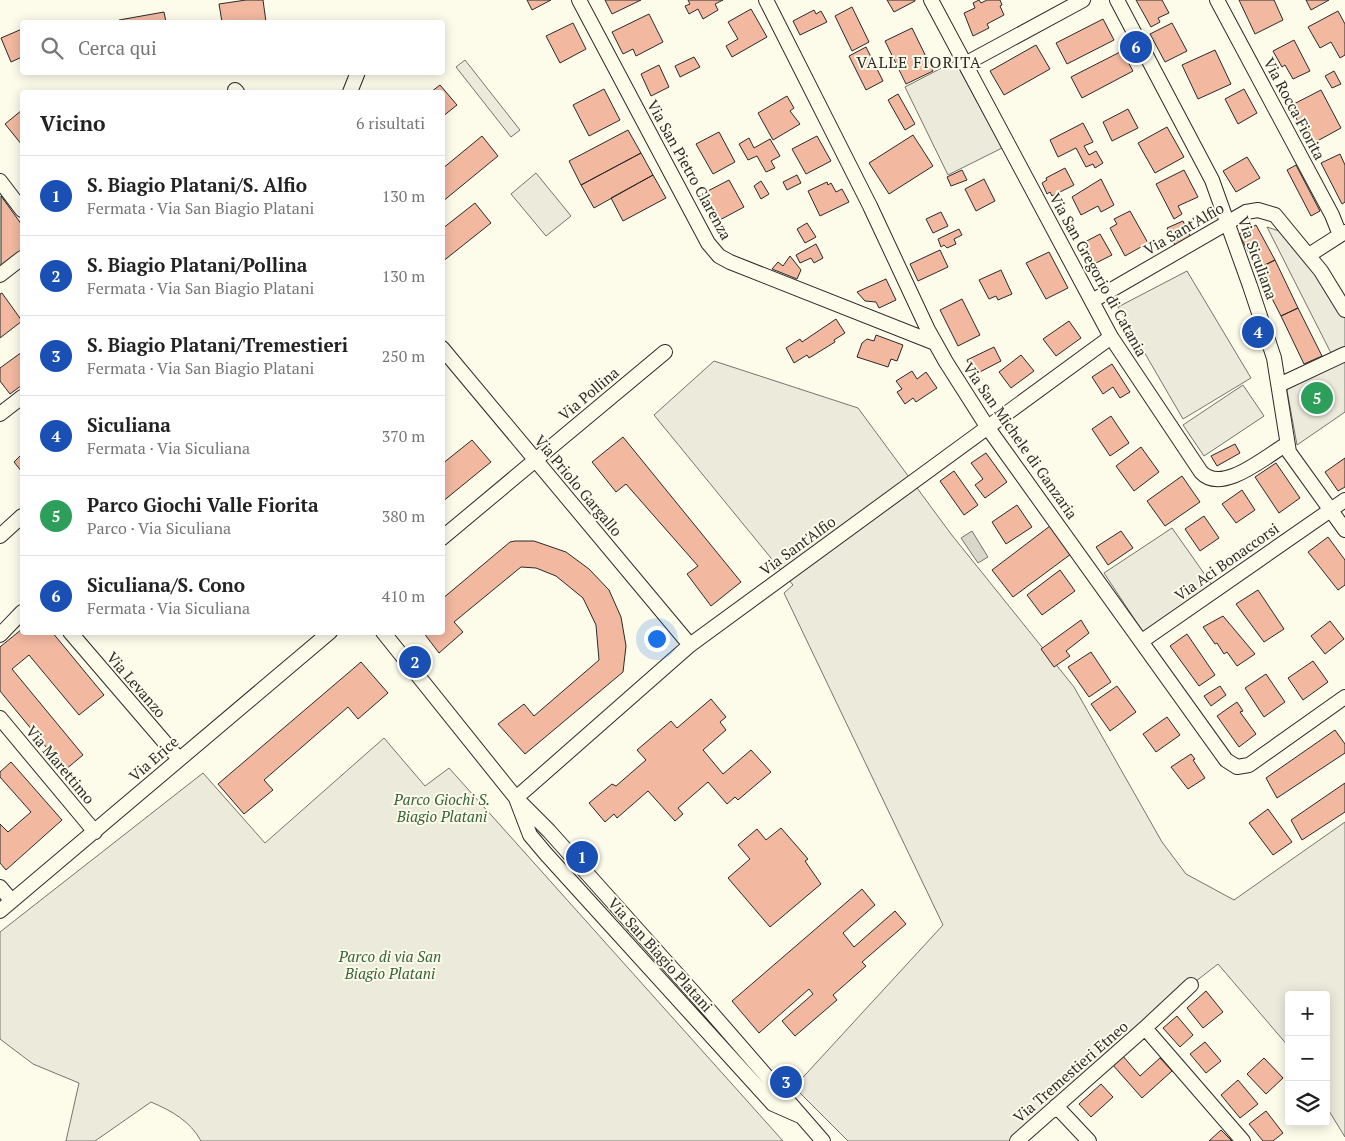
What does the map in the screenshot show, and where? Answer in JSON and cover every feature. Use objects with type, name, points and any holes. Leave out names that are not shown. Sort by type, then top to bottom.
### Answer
[{"type":"street","name":"Via San Pietro Clarenza","points":[[579,0],[708,243],[716,254],[730,262],[935,342]]},
{"type":"street","name":"Via San Michele di Ganzaria","points":[[766,0],[935,342],[988,428],[1142,640],[1226,760],[1237,767],[1248,765],[1345,698]]},
{"type":"street","name":"Via San Gregorio di Catania","points":[[931,0],[1111,337],[1206,477],[1214,480],[1229,479],[1287,444]]},
{"type":"street","points":[[965,64],[1083,0]]},
{"type":"street","name":"Via Siculiana","points":[[1117,0],[1212,180],[1274,358],[1287,444],[1292,458],[1345,530]]},
{"type":"street","name":"Via Rocca Fiorita","points":[[1217,0],[1342,234]]},
{"type":"street","points":[[351,90],[357,75]]},
{"type":"street","points":[[0,181],[20,207]]},
{"type":"street","name":"Via Sant'Alfio","points":[[1092,301],[1249,210],[1267,212],[1278,218],[1309,255]]},
{"type":"street","points":[[1342,234],[1309,255],[1345,310]]},
{"type":"street","points":[[0,275],[20,260]]},
{"type":"street","name":"Via Sant'Alfio","points":[[516,798],[690,645],[1111,337]]},
{"type":"street","name":"Via Priolo Gargallo","points":[[445,352],[690,645]]},
{"type":"street","name":"Via Pollina","points":[[445,535],[665,352]]},
{"type":"street","points":[[1279,385],[1345,354]]},
{"type":"street","points":[[0,414],[20,399]]},
{"type":"street","name":"Via Aci Bonaccorsi","points":[[1142,640],[1345,500]]},
{"type":"street","points":[[0,536],[20,518]]},
{"type":"street","points":[[0,635],[20,614]]},
{"type":"street","name":"Via Levanzo","points":[[73,635],[179,759]]},
{"type":"street","name":"Via Erice","points":[[0,911],[326,635]]},
{"type":"street","name":"Via San Biagio Platani","points":[[385,635],[516,798],[549,831],[728,1030],[823,1141]]},
{"type":"street","name":"Via Marettimo","points":[[0,718],[94,832]]},
{"type":"street","name":"Via San Biagio Platani","points":[[516,798],[530,835],[538,844],[773,1104],[801,1116]]},
{"type":"street","points":[[538,844],[549,831]]},
{"type":"street","points":[[0,887],[12,901]]},
{"type":"street","name":"Via Tremestieri Etneo","points":[[1017,1141],[1191,985]]},
{"type":"street","name":"Via Tremestieri Etneo","points":[[1145,1028],[1243,1141]]},
{"type":"street","points":[[1056,1106],[1089,1141]]},
{"type":"green space","points":[[955,61],[1002,148],[948,175],[905,87]]},
{"type":"green space","points":[[1187,271],[1251,378],[1183,419],[1118,307]]},
{"type":"green space","points":[[1345,356],[1345,412],[1297,445],[1286,385]]},
{"type":"green space","points":[[714,361],[858,408],[951,534],[1074,687],[1162,842],[1186,874],[1234,900],[1345,822],[1345,1137],[1330,1113],[1330,991],[1285,991],[1285,1042],[1218,964],[1191,985],[1017,1141],[848,1141],[794,1087],[943,925],[784,593],[793,585],[654,415]]},
{"type":"green space","points":[[1243,385],[1264,416],[1204,456],[1183,425]]},
{"type":"green space","points":[[1172,528],[1213,586],[1145,635],[1104,573]]},
{"type":"green space","name":"Parco di via San Biagio Platani","points":[[384,738],[425,786],[449,768],[783,1141],[201,1141],[192,1128],[180,1117],[151,1102],[95,1141],[66,1141],[79,1083],[33,1064],[0,1039],[0,932],[203,773],[265,843]]},
{"type":"shaded area","points":[[465,60],[520,130],[511,137],[456,67]]},
{"type":"shaded area","points":[[536,173],[571,216],[546,236],[511,194]]},
{"type":"shaded area","points":[[1267,227],[1288,234],[1345,312],[1345,350],[1332,355]]},
{"type":"shaded area","points":[[972,531],[988,557],[978,563],[961,538]]},
{"type":"building","points":[[246,0],[263,0],[266,20],[222,20],[219,4]]},
{"type":"building","points":[[527,0],[551,0],[532,10]]},
{"type":"building","points":[[605,0],[641,0],[612,14]]},
{"type":"building","points":[[688,0],[723,0],[715,4],[718,10],[703,19],[698,9],[689,14],[685,6],[690,4]]},
{"type":"building","points":[[887,0],[915,0],[915,1],[894,12]]},
{"type":"building","points":[[979,0],[981,3],[987,0],[1000,0],[1002,5],[1000,6],[1004,15],[987,24],[989,28],[973,36],[964,13],[975,8],[973,3]]},
{"type":"building","points":[[1136,0],[1162,0],[1169,13],[1158,18],[1160,22],[1151,27]]},
{"type":"building","points":[[1239,0],[1274,0],[1283,20],[1255,34]]},
{"type":"building","points":[[1306,0],[1329,0],[1311,10]]},
{"type":"building","points":[[852,7],[869,42],[852,51],[835,16]]},
{"type":"building","points":[[751,9],[767,37],[732,57],[726,46],[738,39],[728,22]]},
{"type":"building","points":[[814,10],[816,14],[821,11],[827,22],[800,35],[793,21]]},
{"type":"building","points":[[1338,11],[1345,24],[1345,55],[1340,58],[1331,42],[1320,48],[1308,27]]},
{"type":"building","points":[[164,12],[166,20],[119,20]]},
{"type":"building","points":[[649,14],[663,42],[636,56],[633,49],[623,54],[612,32]]},
{"type":"building","points":[[1103,19],[1114,40],[1067,64],[1056,43]]},
{"type":"building","points":[[573,23],[586,49],[560,63],[546,36]]},
{"type":"building","points":[[1172,23],[1187,51],[1165,62],[1150,34]]},
{"type":"building","points":[[912,28],[933,71],[906,84],[885,41]]},
{"type":"building","points":[[20,30],[20,58],[11,62],[1,38]]},
{"type":"building","points":[[1294,40],[1310,71],[1293,79],[1285,65],[1282,67],[1273,51]]},
{"type":"building","points":[[1036,45],[1050,69],[1004,95],[990,71]]},
{"type":"building","points":[[866,47],[883,81],[866,90],[849,56]]},
{"type":"building","points":[[1215,50],[1231,84],[1198,99],[1182,65]]},
{"type":"building","points":[[1122,51],[1133,71],[1082,98],[1071,77]]},
{"type":"building","points":[[694,57],[700,67],[680,77],[675,66]]},
{"type":"building","points":[[659,65],[669,87],[651,96],[641,74]]},
{"type":"building","points":[[1334,71],[1341,84],[1332,88],[1325,76]]},
{"type":"building","points":[[440,85],[444,90],[434,90]]},
{"type":"building","points":[[604,89],[620,120],[589,136],[573,105]]},
{"type":"building","points":[[1244,89],[1257,113],[1238,124],[1225,99]]},
{"type":"building","points":[[1321,90],[1341,128],[1310,145],[1290,106]]},
{"type":"building","points":[[445,91],[457,105],[445,115]]},
{"type":"building","points":[[898,94],[915,124],[905,130],[888,100]]},
{"type":"building","points":[[787,96],[794,108],[790,111],[800,124],[773,140],[758,113]]},
{"type":"building","points":[[1128,109],[1138,128],[1112,141],[1103,122]]},
{"type":"building","points":[[20,112],[20,143],[5,124]]},
{"type":"building","points":[[1083,123],[1093,142],[1084,146],[1089,155],[1096,151],[1103,163],[1095,168],[1093,164],[1086,167],[1076,148],[1058,157],[1050,140]]},
{"type":"building","points":[[1167,127],[1184,157],[1155,173],[1138,143]]},
{"type":"building","points":[[628,130],[641,153],[581,185],[569,161]]},
{"type":"building","points":[[719,132],[735,162],[713,174],[696,144]]},
{"type":"building","points":[[913,135],[933,166],[889,194],[869,163]]},
{"type":"building","points":[[482,136],[498,156],[445,200],[445,167]]},
{"type":"building","points":[[817,136],[831,161],[806,174],[792,149]]},
{"type":"building","points":[[749,138],[754,148],[770,139],[780,156],[771,161],[775,168],[766,172],[757,156],[748,160],[739,144]]},
{"type":"building","points":[[641,153],[653,175],[594,208],[581,185]]},
{"type":"building","points":[[1340,154],[1345,165],[1345,202],[1342,204],[1321,163]]},
{"type":"building","points":[[1247,157],[1260,178],[1236,192],[1223,171]]},
{"type":"building","points":[[1296,165],[1320,211],[1311,216],[1287,170]]},
{"type":"building","points":[[1065,168],[1074,185],[1052,196],[1050,192],[1047,194],[1042,183],[1047,180],[1046,178]]},
{"type":"building","points":[[962,170],[967,180],[951,186],[947,177]]},
{"type":"building","points":[[1184,170],[1198,197],[1178,206],[1182,214],[1174,219],[1156,184]]},
{"type":"building","points":[[653,175],[666,198],[623,221],[611,198]]},
{"type":"building","points":[[797,175],[801,183],[787,190],[783,182]]},
{"type":"building","points":[[984,179],[995,201],[976,211],[965,189]]},
{"type":"building","points":[[1101,179],[1114,205],[1101,212],[1098,206],[1081,215],[1072,197]]},
{"type":"building","points":[[729,180],[744,207],[716,222],[702,194]]},
{"type":"building","points":[[761,181],[769,194],[761,199],[754,186]]},
{"type":"building","points":[[827,182],[828,185],[831,183],[836,192],[842,189],[849,202],[820,216],[808,191]]},
{"type":"building","points":[[1,196],[20,222],[20,254],[1,268]]},
{"type":"building","points":[[475,203],[491,223],[445,260],[445,227]]},
{"type":"building","points":[[1130,211],[1148,243],[1125,256],[1110,228],[1117,224],[1114,219]]},
{"type":"building","points":[[941,212],[948,226],[933,233],[926,219]]},
{"type":"building","points":[[1183,221],[1192,240],[1176,247],[1167,228]]},
{"type":"building","points":[[807,223],[816,237],[805,243],[797,229]]},
{"type":"building","points":[[1256,225],[1275,260],[1257,269],[1239,234]]},
{"type":"building","points":[[959,229],[962,235],[954,239],[956,244],[947,248],[944,245],[941,247],[938,239]]},
{"type":"building","points":[[1100,234],[1112,255],[1094,264],[1083,243]]},
{"type":"building","points":[[816,244],[823,258],[814,263],[811,258],[800,263],[796,255]]},
{"type":"building","points":[[940,250],[948,267],[918,281],[910,264]]},
{"type":"building","points":[[1049,252],[1068,288],[1046,299],[1026,263]]},
{"type":"building","points":[[790,256],[801,270],[797,279],[772,269],[778,262],[783,266]]},
{"type":"building","points":[[1275,260],[1298,308],[1281,316],[1257,269]]},
{"type":"building","points":[[1001,270],[1012,294],[998,300],[996,296],[989,299],[979,280]]},
{"type":"building","points":[[886,279],[896,300],[879,308],[876,302],[865,301],[857,292]]},
{"type":"building","points":[[2,293],[20,318],[20,323],[0,338],[0,294]]},
{"type":"building","points":[[962,299],[980,335],[958,346],[940,310]]},
{"type":"building","points":[[1298,308],[1322,356],[1304,364],[1281,316]]},
{"type":"building","points":[[836,319],[845,333],[834,340],[835,342],[809,358],[807,355],[794,363],[786,348],[800,339],[802,342]]},
{"type":"building","points":[[1069,321],[1081,338],[1056,356],[1043,339]]},
{"type":"building","points":[[876,335],[903,345],[897,361],[891,359],[888,367],[857,357],[862,343],[867,339],[874,341]]},
{"type":"building","points":[[994,347],[1001,361],[974,375],[967,360]]},
{"type":"building","points":[[20,353],[20,386],[10,394],[0,381],[0,368]]},
{"type":"building","points":[[1021,355],[1034,371],[1011,388],[999,372]]},
{"type":"building","points":[[1112,364],[1130,392],[1120,398],[1113,387],[1103,394],[1092,377]]},
{"type":"building","points":[[912,371],[917,379],[926,372],[937,388],[916,402],[913,398],[905,404],[897,392],[902,389],[896,381]]},
{"type":"building","points":[[1111,416],[1129,443],[1110,456],[1092,429]]},
{"type":"building","points":[[623,437],[741,582],[711,606],[687,574],[698,566],[626,484],[616,492],[592,462]]},
{"type":"building","points":[[472,440],[491,462],[445,500],[445,462]]},
{"type":"building","points":[[1235,444],[1240,453],[1217,466],[1211,456]]},
{"type":"building","points":[[1141,447],[1159,472],[1134,491],[1116,466]]},
{"type":"building","points":[[986,453],[1007,482],[985,498],[975,485],[983,479],[971,463]]},
{"type":"building","points":[[20,456],[20,470],[14,462]]},
{"type":"building","points":[[1345,458],[1345,487],[1338,491],[1325,472]]},
{"type":"building","points":[[1276,463],[1300,498],[1279,513],[1255,477]]},
{"type":"building","points":[[954,471],[978,505],[964,515],[940,481]]},
{"type":"building","points":[[1182,476],[1200,502],[1165,526],[1147,501]]},
{"type":"building","points":[[1242,490],[1255,510],[1236,523],[1222,504]]},
{"type":"building","points":[[1017,505],[1032,527],[1006,544],[992,522]]},
{"type":"building","points":[[1204,516],[1219,538],[1200,551],[1185,529]]},
{"type":"building","points":[[1050,526],[1071,554],[1013,597],[992,570]]},
{"type":"building","points":[[1121,531],[1133,548],[1108,565],[1096,547]]},
{"type":"building","points":[[1328,537],[1345,560],[1345,585],[1338,590],[1308,552]]},
{"type":"building","points":[[534,541],[566,552],[589,569],[609,590],[621,617],[626,646],[623,672],[525,754],[498,724],[524,704],[534,716],[599,660],[596,625],[583,598],[556,576],[536,568],[521,567],[454,622],[463,632],[439,653],[425,635],[445,635],[445,596],[510,542]]},
{"type":"building","points":[[1060,570],[1075,591],[1042,615],[1027,595]]},
{"type":"building","points":[[1258,590],[1284,629],[1264,642],[1236,604]]},
{"type":"building","points":[[1223,616],[1255,654],[1237,666],[1227,652],[1224,654],[1217,643],[1215,644],[1203,627]]},
{"type":"building","points":[[1081,620],[1089,633],[1066,651],[1070,656],[1054,667],[1041,649]]},
{"type":"building","points":[[1330,621],[1344,639],[1325,654],[1311,636]]},
{"type":"building","points":[[20,631],[20,635],[54,635],[104,695],[79,715],[29,655],[12,669],[83,755],[65,770],[0,691],[0,647]]},
{"type":"building","points":[[1187,634],[1215,675],[1199,686],[1170,646]]},
{"type":"building","points":[[1091,652],[1111,682],[1089,697],[1068,667]]},
{"type":"building","points":[[1313,661],[1328,682],[1303,700],[1288,678]]},
{"type":"building","points":[[361,662],[388,693],[358,719],[348,707],[264,780],[273,790],[244,814],[218,784]]},
{"type":"building","points":[[1266,674],[1285,702],[1264,717],[1245,688]]},
{"type":"building","points":[[1117,686],[1136,712],[1110,731],[1091,704]]},
{"type":"building","points":[[1220,686],[1226,695],[1211,706],[1204,696]]},
{"type":"building","points":[[711,699],[726,717],[720,722],[726,730],[703,750],[723,774],[751,750],[771,772],[738,800],[735,797],[727,804],[708,782],[678,808],[683,814],[675,821],[648,791],[617,818],[614,814],[605,822],[589,803],[612,784],[616,786],[646,760],[637,750],[671,721],[677,728]]},
{"type":"building","points":[[1237,702],[1243,711],[1240,712],[1256,734],[1239,747],[1217,716]]},
{"type":"building","points":[[1167,717],[1180,735],[1156,752],[1143,734]]},
{"type":"building","points":[[1335,730],[1345,744],[1345,753],[1277,798],[1266,778]]},
{"type":"building","points":[[1191,754],[1205,778],[1188,789],[1171,767]]},
{"type":"building","points":[[11,762],[62,820],[6,870],[0,863],[0,824],[8,832],[31,812],[0,777],[0,772]]},
{"type":"building","points":[[1345,783],[1345,812],[1302,840],[1291,820]]},
{"type":"building","points":[[1268,809],[1292,842],[1273,855],[1249,823]]},
{"type":"building","points":[[781,828],[808,859],[805,861],[821,884],[770,927],[728,878],[750,859],[738,845],[757,829],[766,840]]},
{"type":"building","points":[[862,889],[875,905],[843,933],[854,947],[895,911],[906,924],[862,962],[866,966],[833,995],[837,1000],[795,1036],[782,1021],[813,994],[809,989],[759,1033],[732,1001]]},
{"type":"building","points":[[1206,991],[1223,1012],[1203,1028],[1187,1008]]},
{"type":"building","points":[[1177,1016],[1193,1035],[1180,1047],[1163,1028]]},
{"type":"building","points":[[1205,1042],[1221,1061],[1206,1073],[1190,1054]]},
{"type":"building","points":[[1122,1055],[1140,1076],[1160,1058],[1172,1071],[1142,1098],[1112,1064]]},
{"type":"building","points":[[1264,1058],[1283,1078],[1266,1094],[1247,1074]]},
{"type":"building","points":[[1238,1080],[1258,1104],[1240,1118],[1221,1095]]},
{"type":"building","points":[[1101,1084],[1113,1097],[1091,1117],[1079,1104]]},
{"type":"building","points":[[1266,1111],[1283,1133],[1273,1141],[1263,1141],[1249,1124]]},
{"type":"building","points":[[1221,1130],[1232,1141],[1209,1141]]},
{"type":"place","name":"Siculiana/S. Cono","points":[[1136,47]]},
{"type":"place","name":"Siculiana","points":[[1258,332]]},
{"type":"place","name":"Parco Giochi Valle Fiorita","points":[[1317,398]]},
{"type":"place","name":"S. Biagio Platani/Pollina","points":[[415,662]]},
{"type":"place","name":"S. Biagio Platani/S. Alfio","points":[[582,857]]},
{"type":"place","name":"S. Biagio Platani/Tremestieri","points":[[786,1082]]},
{"type":"district","name":"VALLE FIORITA","points":[[919,62]]},
{"type":"park label","name":"Parco Giochi S. Biagio Platani","points":[[442,808]]}]
